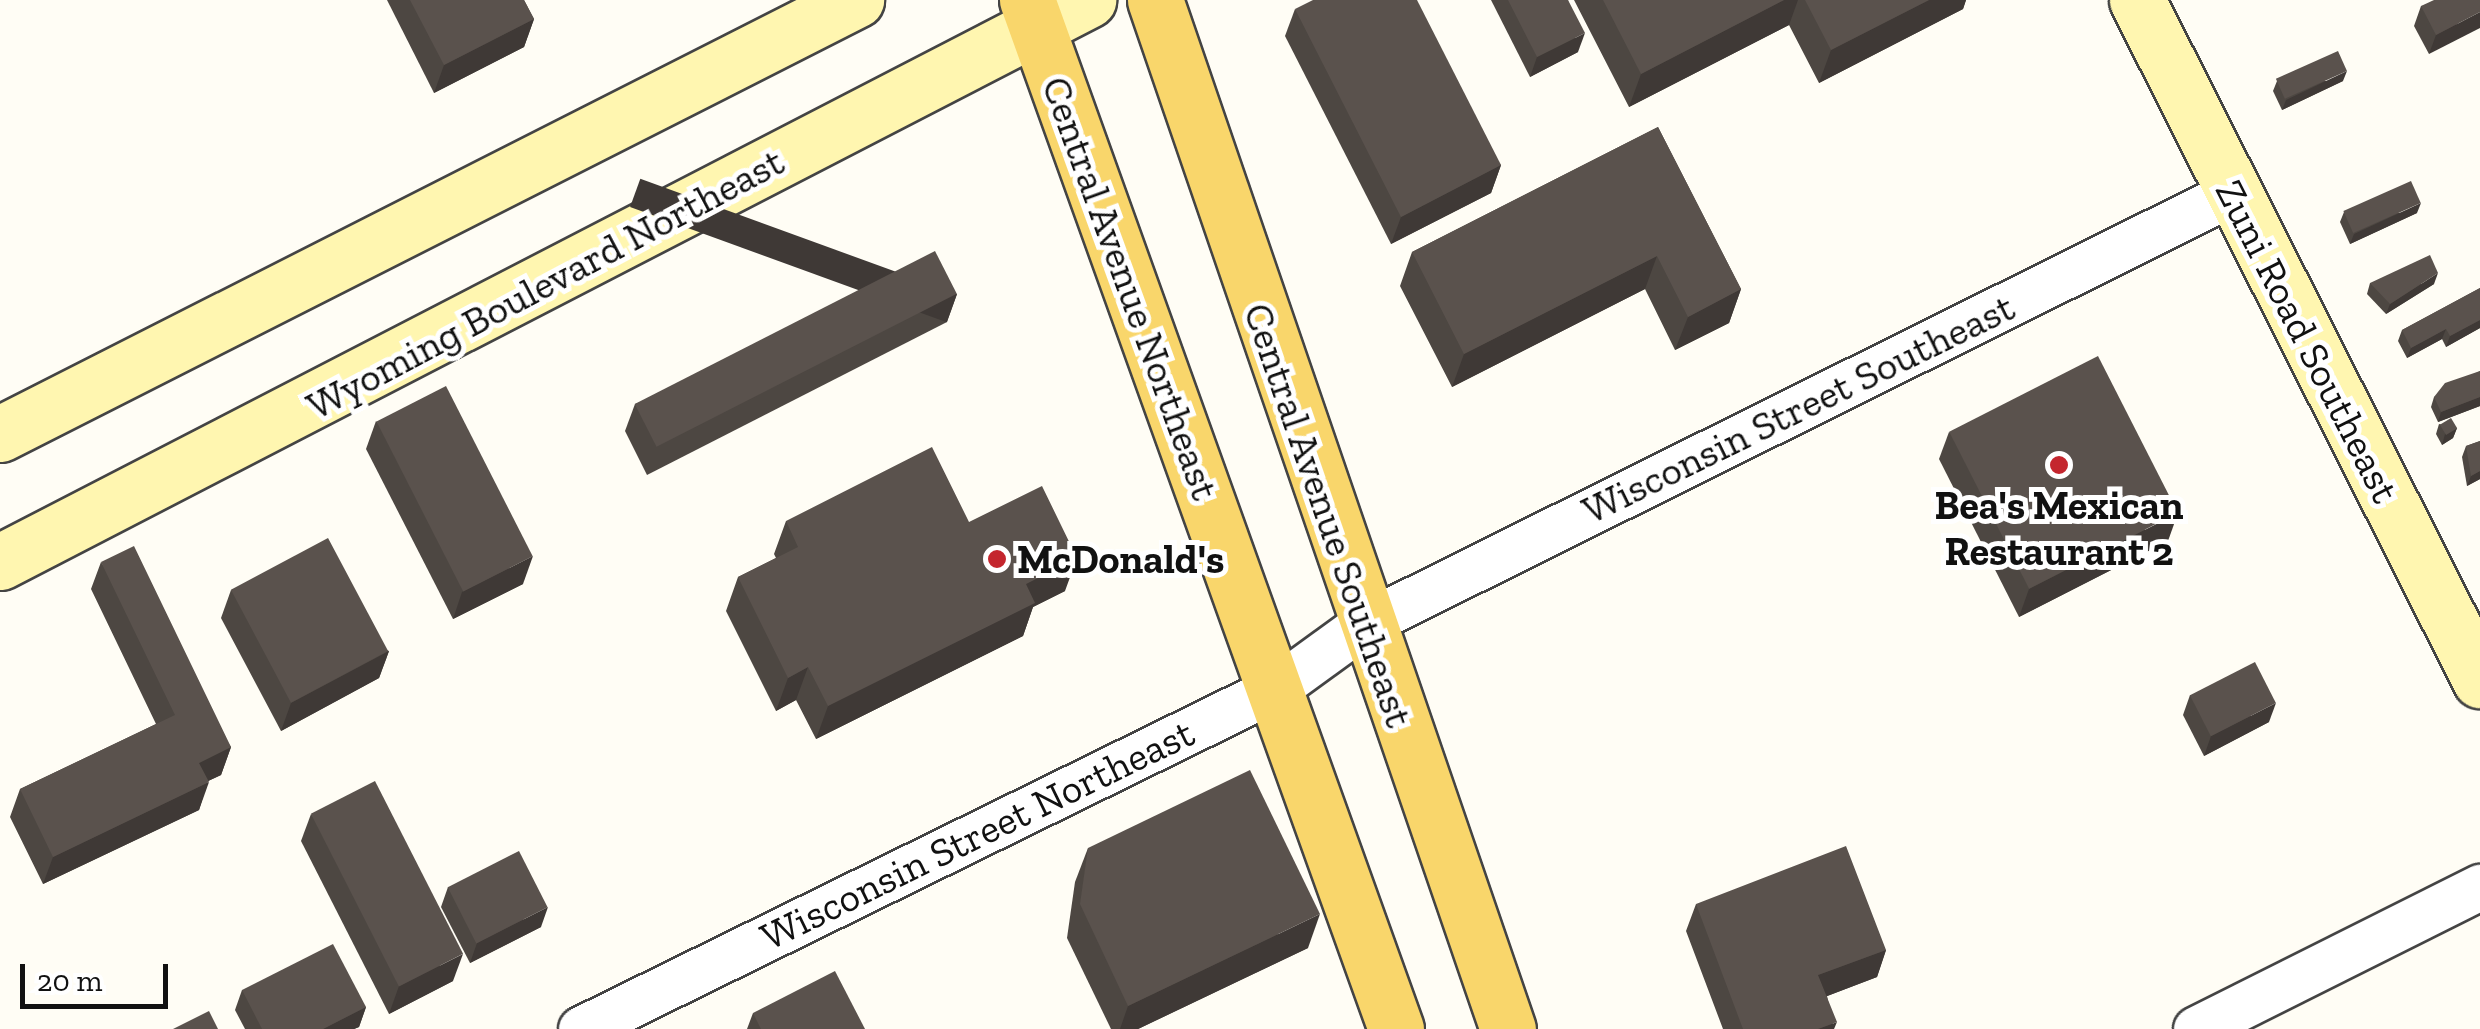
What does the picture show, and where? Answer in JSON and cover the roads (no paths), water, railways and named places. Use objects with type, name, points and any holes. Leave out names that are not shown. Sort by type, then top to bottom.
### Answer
[{"type":"main road","points":[[0,434],[856,0]]},
{"type":"main road","name":"Wyoming Boulevard Northeast","points":[[0,562],[1031,13],[1088,0]]},
{"type":"main road","name":"Central Avenue Southeast","points":[[1155,0],[1364,624],[1508,1029]]},
{"type":"main road","name":"Zuni Road Southeast","points":[[2137,0],[2480,680]]},
{"type":"main road","name":"Central Avenue Northeast","points":[[1031,13],[1396,1029]]},
{"type":"street","name":"Wisconsin Street Southeast","points":[[1364,624],[2232,193]]},
{"type":"street","name":"Wisconsin Street Northeast","points":[[581,1029],[1276,688],[1364,624]]},
{"type":"street","points":[[2196,1029],[2480,886]]},
{"type":"place","name":"Bea's Mexican Restaurant 2","points":[[2059,465]]},
{"type":"place","name":"McDonald's","points":[[997,559]]}]
